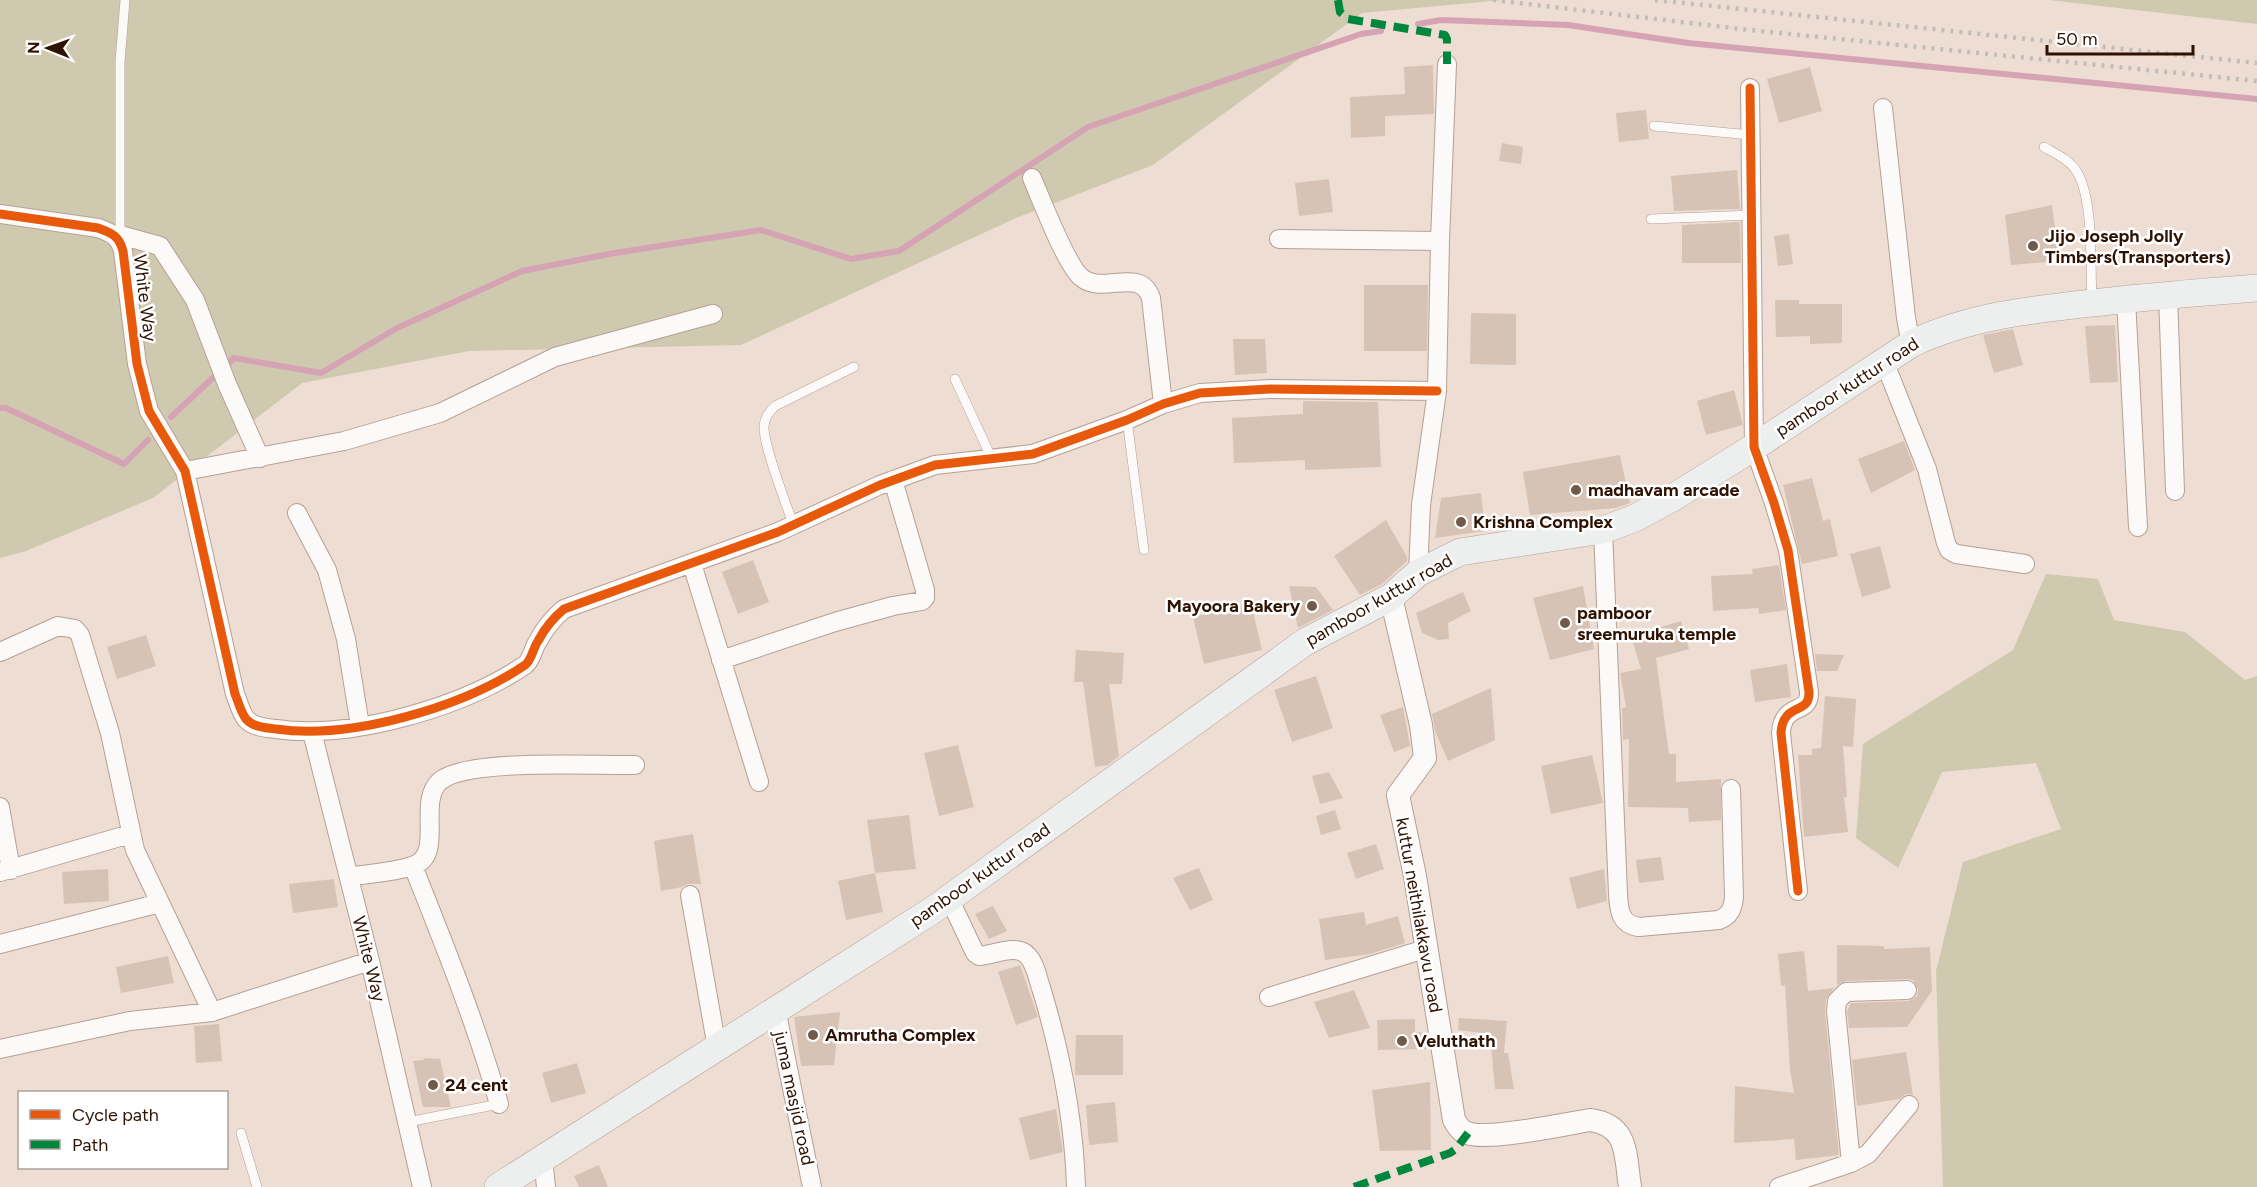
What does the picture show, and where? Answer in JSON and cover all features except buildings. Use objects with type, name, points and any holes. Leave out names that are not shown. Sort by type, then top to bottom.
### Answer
[{"type":"main road","name":"pamboor kuttur road","points":[[498,1187],[949,898],[1305,642],[1391,597],[1418,573],[1460,552],[1603,530],[1635,518],[1674,497],[1754,447],[1911,344],[1937,332],[1984,318],[2092,303],[2257,288]]},
{"type":"street","points":[[1418,573],[1420,505],[1437,391],[1447,64]]},
{"type":"street","points":[[1750,88],[1754,447],[1788,550],[1809,692],[1807,705],[1785,716],[1781,733],[1798,891]]},
{"type":"street","points":[[1883,108],[1906,318],[1911,344]]},
{"type":"street","points":[[1032,178],[1070,264],[1080,277],[1097,284],[1134,282],[1144,284],[1148,290],[1151,298],[1163,404]]},
{"type":"street","name":"White Way","points":[[0,214],[98,228],[120,237],[137,364],[149,411],[185,471],[234,694],[246,719],[260,727],[312,732],[360,726],[415,715],[496,681],[528,663],[536,643],[552,619],[564,609],[692,564],[794,524],[893,480],[935,465],[1033,454],[1127,420],[1163,404],[1200,393],[1270,389],[1437,391]]},
{"type":"street","points":[[120,237],[160,246],[195,300],[227,384],[260,458]]},
{"type":"street","points":[[1279,239],[1440,241]]},
{"type":"street","points":[[2169,295],[2175,491]]},
{"type":"street","points":[[2126,299],[2138,527]]},
{"type":"street","points":[[185,471],[344,441],[440,413],[555,357],[712,314]]},
{"type":"street","points":[[1884,362],[1927,469],[1949,550],[1956,554],[2025,564]]},
{"type":"street","points":[[721,660],[835,622],[893,606],[922,601],[925,598],[925,590],[893,480]]},
{"type":"street","points":[[297,513],[327,570],[346,639],[360,726]]},
{"type":"street","points":[[1603,530],[1619,912],[1628,924],[1639,927],[1719,920],[1725,918],[1730,912],[1734,897],[1731,789]]},
{"type":"street","points":[[692,564],[759,782]]},
{"type":"street","name":"kuttur neithilakkavu road","points":[[1391,597],[1421,725],[1425,758],[1398,795],[1415,876],[1454,1120],[1459,1128],[1468,1133],[1492,1136],[1590,1120],[1604,1121],[1622,1137],[1630,1187]]},
{"type":"street","points":[[0,652],[58,626],[75,629],[80,635],[110,733],[130,834],[159,903],[212,1012]]},
{"type":"street","name":"White Way","points":[[312,732],[370,961],[422,1187]]},
{"type":"street","points":[[349,877],[413,866],[425,858],[429,845],[430,800],[439,782],[462,770],[489,766],[635,765]]},
{"type":"street","points":[[0,807],[5,871],[130,834]]},
{"type":"street","points":[[413,866],[453,966],[487,1062],[499,1104]]},
{"type":"street","points":[[690,895],[717,1048]]},
{"type":"street","points":[[949,898],[975,953],[979,956],[1010,950],[1021,952],[1028,956],[1034,967],[1052,1023],[1064,1078],[1075,1161],[1076,1187]]},
{"type":"street","points":[[0,944],[159,903]]},
{"type":"street","points":[[1269,997],[1425,949]]},
{"type":"street","points":[[0,1049],[130,1021],[212,1012],[370,961]]},
{"type":"street","points":[[1851,1164],[1836,1011],[1837,1001],[1846,993],[1907,990]]},
{"type":"street","name":"juma masjid road","points":[[776,1009],[812,1187]]},
{"type":"street","points":[[1779,1187],[1851,1164],[1868,1154],[1909,1105]]},
{"type":"street","points":[[543,1158],[546,1187]]},
{"type":"lane","points":[[120,237],[120,62],[125,0]]},
{"type":"lane","points":[[1654,126],[1751,135]]},
{"type":"lane","points":[[2044,147],[2069,162],[2077,171],[2083,184],[2088,209],[2092,303]]},
{"type":"lane","points":[[1651,219],[1753,215]]},
{"type":"lane","points":[[794,524],[765,436],[765,419],[768,412],[775,406],[854,367]]},
{"type":"lane","points":[[955,380],[992,459]]},
{"type":"lane","points":[[1127,420],[1144,550]]},
{"type":"lane","points":[[408,1122],[499,1104]]},
{"type":"lane","points":[[241,1133],[257,1187]]},
{"type":"shaded area","points":[[0,0],[1503,0],[1362,13],[1153,165],[1016,218],[741,345],[469,351],[302,383],[153,498],[26,551],[0,558]]},
{"type":"shaded area","points":[[2049,0],[2257,0],[2257,24]]},
{"type":"shaded area","points":[[2046,574],[2098,579],[2114,620],[2185,632],[2245,680],[2257,676],[2257,1187],[1943,1187],[1936,971],[1963,862],[2061,829],[2036,763],[1942,772],[1898,868],[1856,838],[1863,744],[2013,650]]},
{"type":"waterway","points":[[1418,24],[1441,20],[1568,25],[1688,43],[2257,99]]},
{"type":"waterway","points":[[171,417],[234,358],[321,373],[397,328],[522,271],[609,254],[761,230],[851,259],[899,251],[1088,127],[1361,34],[1381,31]]},
{"type":"waterway","points":[[0,408],[6,408],[124,464],[148,440]]},
{"type":"railway","points":[[1493,0],[1750,30],[2257,81]]},
{"type":"railway","points":[[1655,0],[2257,63]]},
{"type":"marked path","points":[[1338,0],[1340,12],[1348,19],[1445,35],[1447,64]]},
{"type":"marked path","points":[[1354,1187],[1450,1153],[1468,1133]]},
{"type":"cycle path","points":[[1750,88],[1754,447],[1788,550],[1809,692],[1805,704],[1786,716],[1781,733],[1798,891]]},
{"type":"cycle path","points":[[0,214],[98,228],[117,238],[123,251],[137,364],[149,411],[185,471],[235,694],[246,719],[268,728],[306,731],[338,730],[371,725],[439,707],[500,680],[525,665],[546,628],[564,609],[778,532],[880,485],[935,465],[1033,454],[1127,420],[1163,404],[1200,393],[1270,389],[1437,391]]},
{"type":"place","name":"Jijo Joseph Jolly Timbers(Transporters)","points":[[2033,246]]},
{"type":"place","name":"madhavam arcade","points":[[1576,490]]},
{"type":"place","name":"Krishna Complex","points":[[1461,522]]},
{"type":"place","name":"Mayoora Bakery","points":[[1312,606]]},
{"type":"place","name":"pamboor sreemuruka temple","points":[[1565,623]]},
{"type":"place","name":"Amrutha Complex","points":[[813,1035]]},
{"type":"place","name":"Veluthath","points":[[1402,1041]]},
{"type":"place","name":"24 cent","points":[[433,1085]]}]
